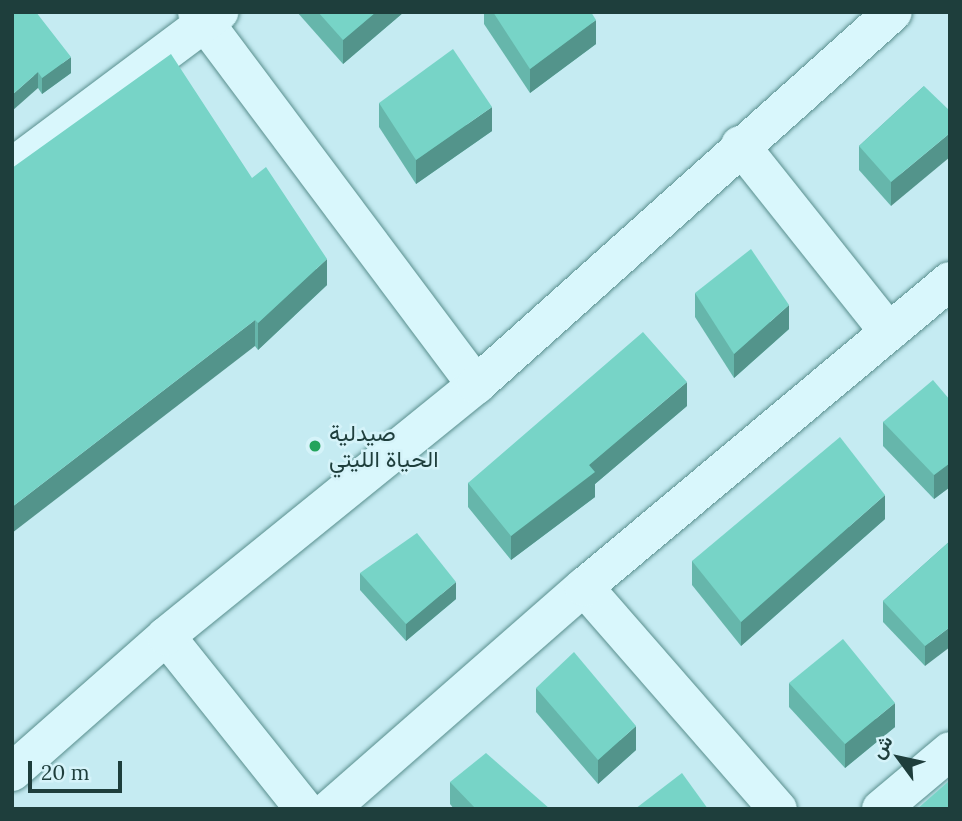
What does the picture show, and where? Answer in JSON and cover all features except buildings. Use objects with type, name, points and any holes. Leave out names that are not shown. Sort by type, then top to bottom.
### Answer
[{"type":"street","points":[[12,772],[166,636],[476,385],[740,145],[893,12]]},
{"type":"street","points":[[12,167],[207,16],[476,385]]},
{"type":"street","points":[[740,145],[889,332]]},
{"type":"street","points":[[330,809],[584,587],[950,281]]},
{"type":"street","points":[[584,587],[778,809]]},
{"type":"street","points":[[166,636],[304,809]]},
{"type":"street","points":[[881,809],[950,751]]},
{"type":"place","name":"صيدلية الحياة الليتي","points":[[315,446]]}]
